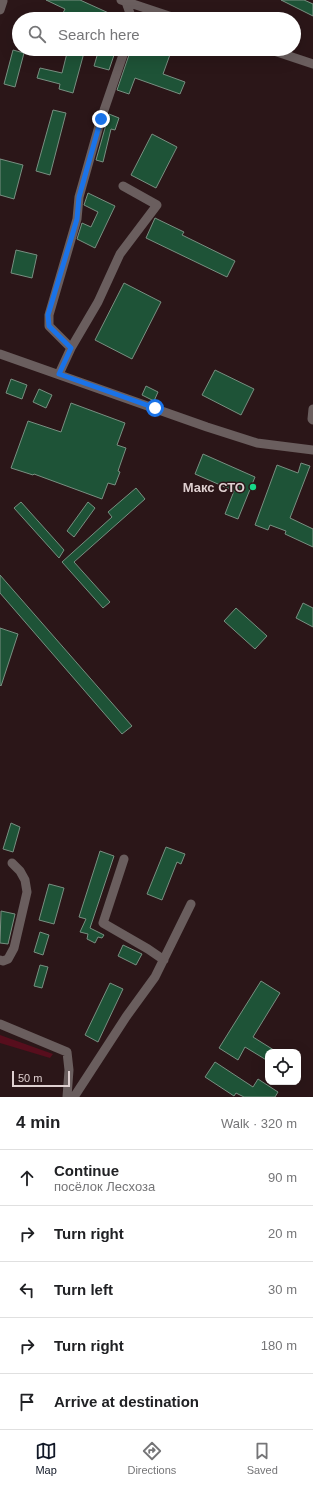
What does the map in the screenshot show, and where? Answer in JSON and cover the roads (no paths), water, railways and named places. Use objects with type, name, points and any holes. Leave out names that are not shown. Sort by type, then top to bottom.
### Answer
[{"type":"street","points":[[124,1],[129,12]]},
{"type":"street","points":[[124,1],[157,12]]},
{"type":"street","points":[[71,348],[49,326],[48,315],[77,219],[79,197],[101,119],[123,56]]},
{"type":"street","points":[[289,56],[313,64]]},
{"type":"street","points":[[59,374],[71,348],[98,302],[120,254],[157,205],[123,186]]},
{"type":"street","points":[[0,354],[207,427],[257,443],[313,450]]},
{"type":"street","points":[[313,409],[313,420]]},
{"type":"street","points":[[124,859],[103,924],[148,949],[164,960]]},
{"type":"street","points":[[0,960],[3,961],[8,959],[14,948],[27,892],[25,880],[20,871],[12,863]]},
{"type":"street","points":[[74,1097],[126,1017],[155,977],[191,904]]},
{"type":"street","points":[[0,1024],[67,1052],[69,1070],[67,1097]]},
{"type":"place","name":"Макс СТО","points":[[253,487]]}]
